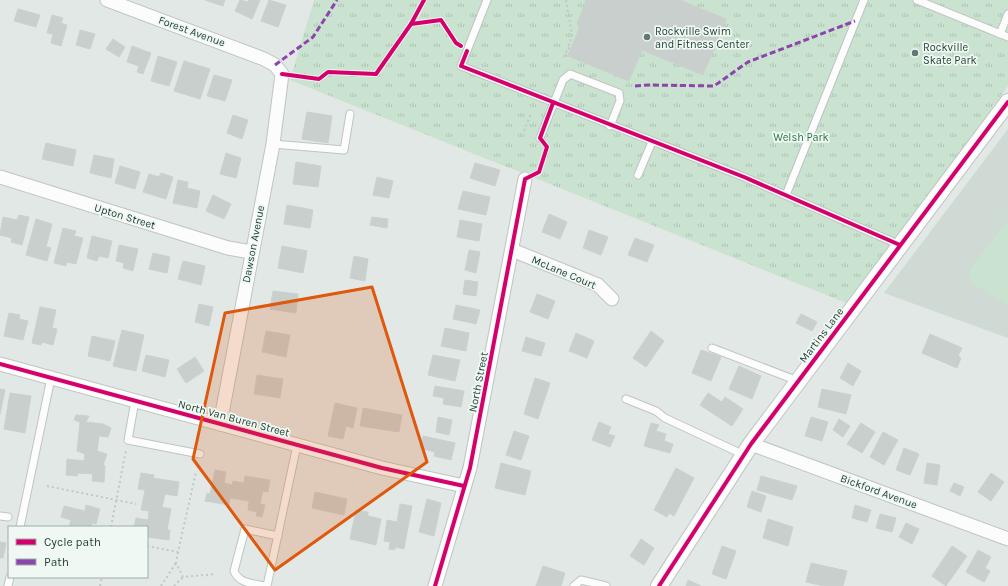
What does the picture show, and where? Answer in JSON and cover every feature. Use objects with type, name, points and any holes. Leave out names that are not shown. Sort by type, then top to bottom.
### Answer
[{"type":"street","name":"Forest Avenue","points":[[107,0],[264,59],[275,65]]},
{"type":"street","name":"Dawson Avenue","points":[[220,424],[272,144],[282,74],[275,65]]},
{"type":"street","name":"Martins Lane","points":[[659,586],[747,450],[1008,102]]},
{"type":"street","name":"Upton Street","points":[[0,177],[228,248],[251,252]]},
{"type":"street","name":"North Street","points":[[435,586],[470,468],[525,179]]},
{"type":"street","name":"McLane Court","points":[[512,250],[598,285],[612,299]]},
{"type":"street","name":"North Van Buren Street","points":[[0,364],[382,468],[464,486]]},
{"type":"street","name":"Bickford Avenue","points":[[747,450],[1008,539]]},
{"type":"lane","points":[[487,0],[461,66],[786,195],[900,245]]},
{"type":"lane","points":[[786,195],[864,0]]},
{"type":"lane","points":[[917,0],[1008,37]]},
{"type":"lane","points":[[1000,34],[1008,14]]},
{"type":"lane","points":[[540,138],[553,103],[566,76],[570,74],[619,93],[620,101],[610,126]]},
{"type":"lane","points":[[272,144],[344,150],[350,114]]},
{"type":"lane","points":[[638,175],[652,142]]},
{"type":"lane","points":[[712,348],[798,381]]},
{"type":"lane","points":[[20,526],[51,378]]},
{"type":"lane","points":[[626,399],[656,411],[665,418],[747,450]]},
{"type":"lane","points":[[135,401],[128,440],[200,454]]},
{"type":"lane","points":[[278,536],[245,530],[234,571],[236,577],[241,581],[266,586],[278,536],[297,445]]},
{"type":"lane","points":[[574,586],[580,580],[606,586]]},
{"type":"path","points":[[564,57],[570,48],[572,35],[566,0]]},
{"type":"path","points":[[524,132],[531,114]]},
{"type":"path","points":[[111,526],[128,440]]},
{"type":"path","points":[[161,586],[176,563],[196,472]]},
{"type":"path","points":[[47,486],[136,504]]},
{"type":"path","points":[[148,546],[178,552]]},
{"type":"path","points":[[176,563],[182,577]]},
{"type":"path","points":[[174,586],[182,577],[216,574]]},
{"type":"highlighted area","points":[[372,287],[427,462],[275,570],[193,459],[225,313]]},
{"type":"shaded area","points":[[1008,129],[1008,338],[884,293]]},
{"type":"green space","name":"Welsh Park","points":[[314,0],[1008,0],[1008,86],[849,304],[290,80]]},
{"type":"green space","points":[[1008,220],[1008,305],[970,282],[971,268]]},
{"type":"building","points":[[205,0],[225,0],[223,6]]},
{"type":"building","points":[[240,0],[248,2],[249,0],[260,0],[252,19],[235,11]]},
{"type":"building","points":[[269,0],[286,5],[278,27],[261,21]]},
{"type":"building","name":"Rockville Swim and Fitness Center","points":[[585,0],[680,0],[726,19],[703,75],[642,50],[629,81],[568,56],[580,26],[577,24],[586,1]]},
{"type":"building","points":[[18,9],[40,15],[36,27],[14,21]]},
{"type":"building","points":[[52,15],[63,18],[61,23],[67,25],[61,46],[51,43],[53,34],[47,33]]},
{"type":"building","points":[[80,30],[95,34],[90,49],[76,45]]},
{"type":"building","points":[[113,39],[125,47],[119,57],[106,49]]},
{"type":"building","points":[[132,46],[151,53],[143,74],[137,72],[139,66],[127,62]]},
{"type":"building","points":[[158,56],[177,62],[169,86],[151,81]]},
{"type":"building","points":[[184,61],[210,69],[200,99],[174,91]]},
{"type":"building","points":[[214,75],[232,80],[225,101],[207,96]]},
{"type":"building","points":[[307,112],[332,116],[328,143],[302,139]]},
{"type":"building","points":[[233,115],[248,120],[242,139],[227,133]]},
{"type":"building","points":[[46,143],[76,150],[73,166],[42,159]]},
{"type":"building","points":[[226,153],[241,158],[236,178],[220,174]]},
{"type":"building","points":[[94,155],[114,159],[111,178],[90,173]]},
{"type":"building","points":[[296,162],[321,166],[318,187],[293,184]]},
{"type":"building","points":[[475,163],[500,170],[495,186],[470,178]]},
{"type":"building","points":[[120,166],[140,172],[135,189],[115,183]]},
{"type":"building","points":[[161,173],[173,177],[166,199],[143,192],[149,174],[159,177]]},
{"type":"building","points":[[377,177],[393,181],[389,198],[373,195]]},
{"type":"building","points":[[178,180],[188,182],[187,188],[200,191],[197,208],[173,203]]},
{"type":"building","points":[[463,191],[490,197],[486,215],[458,209]]},
{"type":"building","points":[[213,195],[231,204],[224,219],[206,211]]},
{"type":"building","points":[[287,205],[313,210],[310,228],[284,224]]},
{"type":"building","points":[[549,214],[567,222],[560,239],[542,232]]},
{"type":"building","points":[[19,215],[29,217],[22,245],[11,242],[12,238],[0,235],[3,217],[17,220]]},
{"type":"building","points":[[372,217],[388,219],[387,228],[370,225]]},
{"type":"building","points":[[36,219],[52,224],[46,247],[51,248],[47,261],[26,255]]},
{"type":"building","points":[[460,220],[482,224],[479,241],[457,237]]},
{"type":"building","points":[[63,228],[76,231],[74,236],[83,238],[76,264],[67,262],[66,266],[54,263]]},
{"type":"building","points":[[589,230],[608,237],[601,255],[583,248]]},
{"type":"building","points":[[92,236],[112,241],[108,258],[99,256],[97,261],[87,258]]},
{"type":"building","points":[[635,238],[654,245],[647,262],[628,255]]},
{"type":"building","points":[[119,245],[138,249],[133,271],[123,268],[124,263],[116,261]]},
{"type":"building","points":[[282,246],[307,251],[303,273],[278,268]]},
{"type":"building","points":[[469,250],[480,252],[476,273],[465,270]]},
{"type":"building","points":[[153,253],[170,257],[167,273],[149,269]]},
{"type":"building","points":[[354,256],[368,259],[365,281],[350,278]]},
{"type":"building","points":[[183,261],[205,266],[201,285],[178,279]]},
{"type":"building","points":[[465,280],[478,282],[476,296],[463,294]]},
{"type":"building","points":[[273,291],[298,294],[296,313],[270,309]]},
{"type":"building","points":[[537,294],[555,301],[548,319],[530,312]]},
{"type":"building","points":[[199,304],[213,307],[209,326],[195,322]]},
{"type":"building","points":[[456,305],[480,310],[476,324],[453,319]]},
{"type":"building","points":[[40,307],[56,310],[52,328],[57,329],[53,345],[42,342],[41,345],[32,343]]},
{"type":"building","points":[[9,313],[20,315],[19,319],[28,321],[23,340],[4,336]]},
{"type":"building","points":[[801,314],[817,322],[812,331],[796,323]]},
{"type":"building","points":[[445,328],[469,333],[466,351],[441,346]]},
{"type":"building","points":[[122,330],[144,335],[136,371],[113,366]]},
{"type":"building","points":[[266,331],[290,335],[286,357],[262,352]]},
{"type":"building","points":[[651,331],[664,341],[646,367],[633,358]]},
{"type":"building","points":[[576,333],[594,341],[587,358],[569,351]]},
{"type":"building","points":[[930,334],[962,348],[958,356],[961,358],[957,368],[922,353]]},
{"type":"building","points":[[92,336],[115,341],[110,361],[88,356]]},
{"type":"building","points":[[526,337],[545,343],[541,356],[522,351]]},
{"type":"building","points":[[701,350],[721,357],[711,381],[692,373]]},
{"type":"building","points":[[146,355],[169,360],[165,377],[142,371]]},
{"type":"building","points":[[433,355],[460,360],[455,381],[428,375]]},
{"type":"building","points":[[195,357],[204,371],[186,383],[177,369]]},
{"type":"building","points":[[848,363],[861,371],[853,386],[840,378]]},
{"type":"building","points":[[739,366],[761,376],[752,399],[729,389]]},
{"type":"building","points":[[257,375],[283,379],[280,398],[254,394]]},
{"type":"building","points":[[535,378],[550,383],[538,419],[524,414]]},
{"type":"building","points":[[435,386],[464,391],[461,407],[443,404],[444,398],[433,396]]},
{"type":"building","points":[[0,389],[5,390],[0,414]]},
{"type":"building","points":[[822,389],[851,395],[846,414],[818,407]]},
{"type":"building","points":[[10,393],[31,396],[25,433],[4,429]]},
{"type":"building","points":[[708,393],[722,402],[725,397],[743,409],[732,426],[700,405]]},
{"type":"building","points":[[335,403],[357,408],[353,428],[346,426],[343,439],[328,436]]},
{"type":"building","points":[[363,408],[402,415],[399,432],[360,426]]},
{"type":"building","points":[[76,415],[89,416],[86,422],[103,424],[111,428],[108,437],[99,436],[97,451],[107,454],[103,465],[105,466],[104,482],[92,481],[93,474],[78,473],[77,476],[66,475],[67,459],[84,461],[85,454],[77,451],[80,422],[74,420]]},
{"type":"building","points":[[438,417],[452,420],[449,435],[436,432]]},
{"type":"building","points":[[811,417],[828,422],[822,441],[805,436]]},
{"type":"building","points":[[839,419],[850,426],[843,437],[833,430]]},
{"type":"building","points":[[599,422],[611,427],[608,434],[615,436],[610,447],[592,440]]},
{"type":"building","points":[[651,423],[659,425],[656,431],[666,434],[664,441],[673,444],[670,453],[644,446]]},
{"type":"building","points":[[861,423],[875,432],[862,453],[847,444]]},
{"type":"building","points":[[514,431],[529,436],[521,460],[506,455]]},
{"type":"building","points":[[883,432],[898,440],[884,465],[870,457]]},
{"type":"building","points":[[423,436],[455,443],[451,460],[434,456],[435,452],[420,448]]},
{"type":"building","points":[[904,448],[919,454],[910,475],[896,470]]},
{"type":"building","points":[[501,463],[531,471],[525,495],[495,488]]},
{"type":"building","points":[[927,463],[940,465],[937,485],[924,483]]},
{"type":"building","points":[[676,468],[694,478],[674,516],[669,513],[667,517],[654,510]]},
{"type":"building","points":[[215,470],[226,472],[224,483],[232,485],[233,481],[244,483],[245,476],[270,480],[268,492],[263,491],[260,504],[265,505],[262,517],[256,516],[257,512],[248,510],[249,501],[230,498],[229,505],[205,501],[207,493],[210,494]]},
{"type":"building","points":[[141,473],[154,475],[153,478],[179,482],[177,496],[165,494],[162,507],[171,509],[167,530],[170,530],[169,540],[148,537],[148,526],[134,526],[136,518],[148,520],[149,511],[141,510],[145,490],[138,489]]},
{"type":"building","points":[[991,473],[1004,482],[991,501],[978,492]]},
{"type":"building","points":[[761,476],[797,486],[792,500],[757,490]]},
{"type":"building","points":[[954,483],[964,487],[960,496],[950,491]]},
{"type":"building","points":[[752,491],[766,496],[761,512],[747,507]]},
{"type":"building","points":[[315,492],[347,499],[344,515],[312,508]]},
{"type":"building","points":[[427,499],[441,503],[434,536],[419,532]]},
{"type":"building","points":[[400,504],[412,506],[404,549],[395,547],[395,550],[389,549],[390,542],[384,541],[387,520],[397,522]]},
{"type":"building","points":[[86,505],[100,509],[96,524],[92,523],[91,526],[69,526],[71,520],[61,517],[64,506],[85,511]]},
{"type":"building","points":[[855,505],[871,510],[867,522],[852,518]]},
{"type":"building","points":[[356,510],[368,512],[368,516],[381,519],[376,545],[350,539]]},
{"type":"building","points":[[880,514],[896,518],[892,532],[876,528]]},
{"type":"building","points":[[768,519],[793,527],[788,546],[763,538]]},
{"type":"building","points":[[906,523],[919,529],[912,544],[899,537]]},
{"type":"building","points":[[641,539],[654,548],[644,565],[630,556]]},
{"type":"building","points":[[0,542],[6,543],[3,558],[0,558]]},
{"type":"building","points":[[722,546],[736,551],[726,579],[712,574]]},
{"type":"building","points":[[952,546],[967,556],[946,586],[932,576]]},
{"type":"building","points":[[978,550],[991,557],[985,568],[990,571],[984,582],[966,572]]},
{"type":"building","points":[[811,563],[847,571],[843,586],[824,586],[806,582]]},
{"type":"building","points":[[543,566],[565,573],[561,586],[536,586]]},
{"type":"building","points":[[688,580],[701,586],[686,586]]},
{"type":"marked path","points":[[275,65],[313,37],[337,0]]},
{"type":"marked path","points":[[635,86],[714,86],[748,62],[855,21]]},
{"type":"cycle path","points":[[282,74],[319,79],[328,72],[376,74],[411,24],[424,0]]},
{"type":"cycle path","points":[[411,24],[441,20],[456,43],[461,46]]},
{"type":"cycle path","points":[[467,51],[461,66],[744,177],[900,245]]},
{"type":"cycle path","points":[[659,586],[751,444],[1008,102]]},
{"type":"cycle path","points":[[435,586],[470,468],[525,179],[539,172],[547,147],[540,138],[553,103]]},
{"type":"cycle path","points":[[0,364],[382,468],[464,486]]},
{"type":"place","name":"Rockville Swim and Fitness Center","points":[[647,37]]},
{"type":"place","name":"Rockville Skate Park","points":[[915,53]]}]
